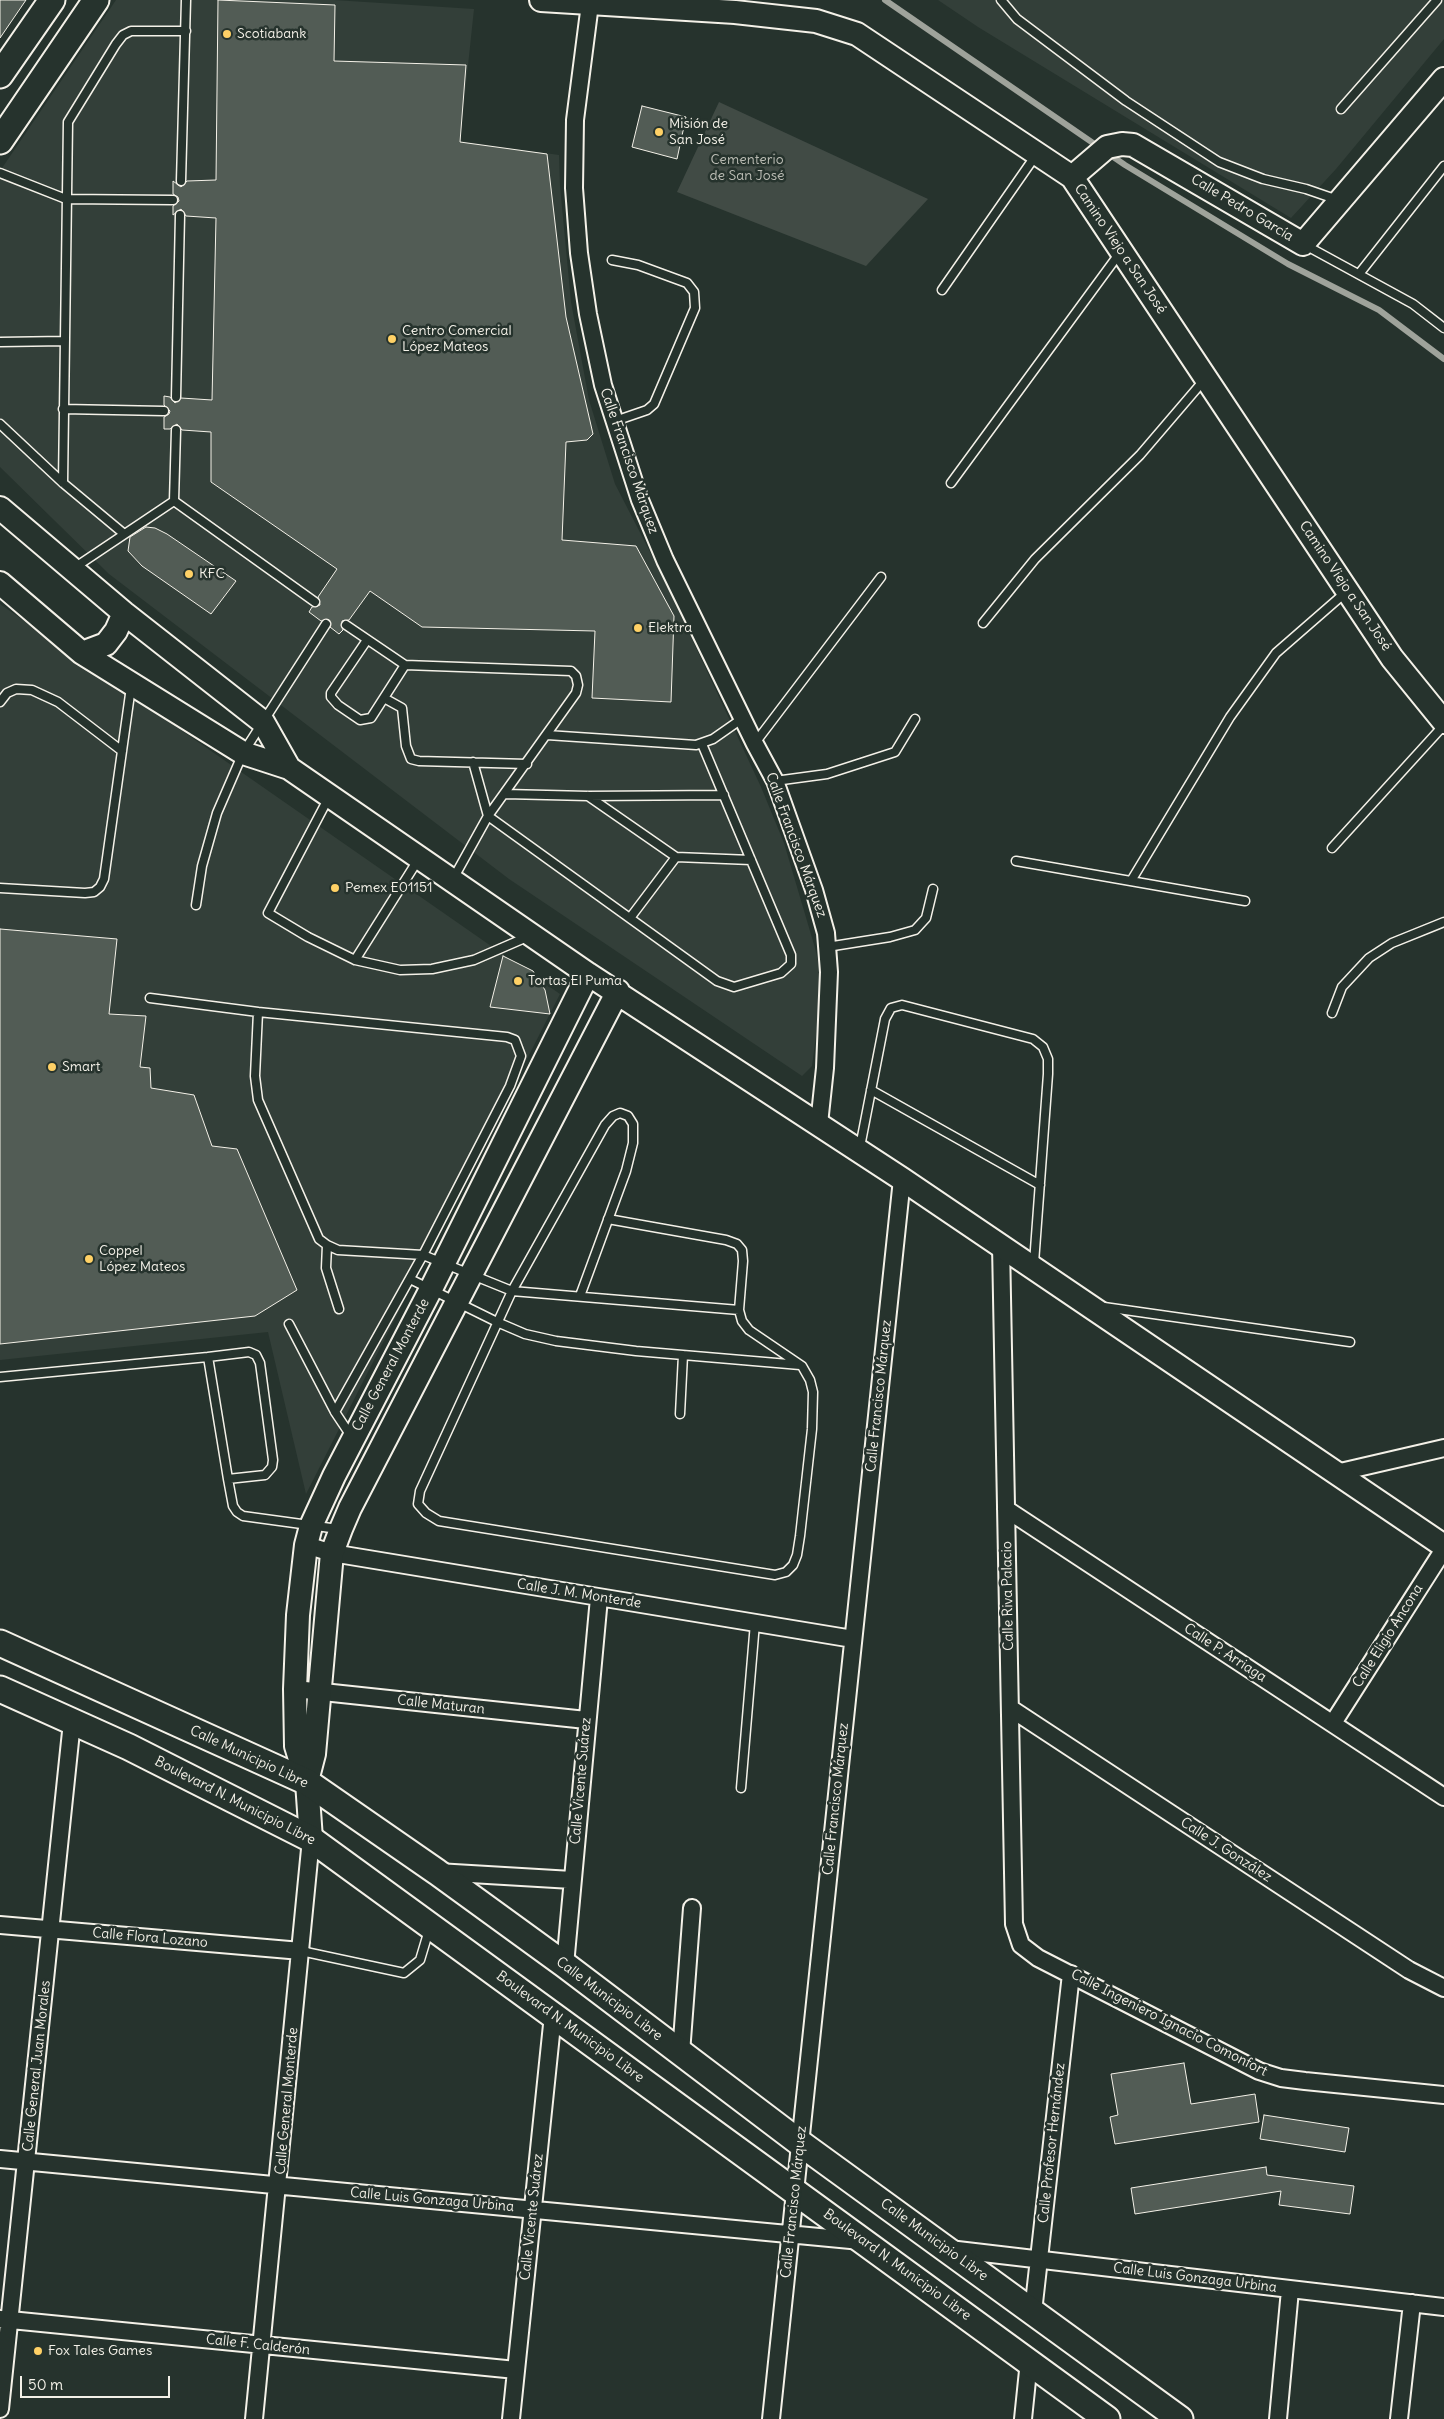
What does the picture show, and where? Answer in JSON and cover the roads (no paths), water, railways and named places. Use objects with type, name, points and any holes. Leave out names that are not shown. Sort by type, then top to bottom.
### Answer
[{"type":"main road","points":[[0,75],[52,0]]},
{"type":"main road","points":[[0,141],[96,0]]},
{"type":"main road","name":"Camino Viejo a San José","points":[[541,0],[735,12],[816,21],[856,34],[1037,154],[1077,172],[1122,250],[1392,658],[1444,724]]},
{"type":"main road","name":"Calle Pedro García","points":[[1077,172],[1107,147],[1122,144],[1133,145],[1303,244],[1444,79]]},
{"type":"main road","points":[[0,508],[124,613],[263,722],[288,768]]},
{"type":"main road","points":[[0,584],[82,653],[243,753],[288,768],[419,859],[533,934],[588,974],[618,991],[859,1150],[1444,1547]]},
{"type":"main road","points":[[82,653],[106,644],[116,631],[124,613]]},
{"type":"main road","name":"Calle General Monterde","points":[[311,1839],[307,1782],[296,1746],[295,1690],[298,1615],[308,1535],[353,1439],[431,1289],[434,1259],[588,974]]},
{"type":"main road","name":"Calle General Monterde","points":[[307,1782],[314,1754],[321,1692],[332,1553],[341,1529],[350,1508],[618,991]]},
{"type":"main road","name":"Calle Municipio Libre","points":[[0,1643],[307,1782],[437,1872],[565,1965],[800,2143],[1180,2419]]},
{"type":"main road","name":"Boulevard N. Municipio Libre","points":[[0,1690],[129,1747],[311,1839],[1108,2419]]},
{"type":"street","name":"Calle Francisco Márquez","points":[[590,4],[575,120],[574,188],[579,253],[588,314],[603,385],[640,500],[666,560],[755,744],[776,781],[814,890],[827,947],[830,972],[826,1058],[819,1124]]},
{"type":"street","name":"Calle Francisco Márquez","points":[[771,2419],[902,1179]]},
{"type":"street","name":"Calle Riva Palacio","points":[[1001,1246],[1014,1924],[1021,1945]]},
{"type":"street","points":[[1336,1473],[1444,1448]]},
{"type":"street","name":"Calle P. Arriaga","points":[[1006,1509],[1444,1797]]},
{"type":"street","name":"Calle J. M. Monterde","points":[[308,1535],[332,1553],[853,1639]]},
{"type":"street","name":"Calle Eligio Ancona","points":[[1333,1723],[1444,1547]]},
{"type":"street","name":"Calle Vicente Suárez","points":[[565,1965],[586,1720],[599,1598]]},
{"type":"street","name":"Calle Maturan","points":[[295,1690],[586,1720]]},
{"type":"street","name":"Calle J. González","points":[[1010,1708],[1409,1970],[1444,1988]]},
{"type":"street","name":"Calle General Juan Morales","points":[[0,2409],[5,2320],[27,2161],[72,1722]]},
{"type":"street","name":"Calle General Monterde","points":[[254,2419],[311,1839]]},
{"type":"street","points":[[437,1872],[572,1880]]},
{"type":"street","points":[[681,2053],[692,1908]]},
{"type":"street","name":"Calle Flora Lozano","points":[[0,1925],[301,1951]]},
{"type":"street","name":"Calle Ingeniero Ignacio Comonfort","points":[[1021,1945],[1030,1954],[1259,2071],[1281,2078],[1444,2095]]},
{"type":"street","name":"Calle Profesor Hernández","points":[[1033,2312],[1071,1974]]},
{"type":"street","name":"Calle Vicente Suárez","points":[[510,2419],[553,2015]]},
{"type":"street","name":"Calle Luis Gonzaga Urbina","points":[[0,2159],[864,2242]]},
{"type":"street","name":"Calle Luis Gonzaga Urbina","points":[[946,2249],[1039,2258],[1290,2290],[1444,2307]]},
{"type":"street","points":[[1278,2419],[1290,2290]]},
{"type":"street","points":[[1399,2419],[1412,2303]]},
{"type":"street","name":"Calle F. Calderón","points":[[5,2320],[516,2370]]},
{"type":"street","points":[[1023,2419],[1029,2360]]},
{"type":"lane","points":[[181,181],[186,0]]},
{"type":"lane","points":[[1001,0],[1017,18],[1126,101],[1219,162],[1263,179],[1306,189],[1340,201]]},
{"type":"lane","points":[[1341,109],[1437,0]]},
{"type":"lane","points":[[63,483],[68,122],[123,35],[131,31],[186,31]]},
{"type":"lane","points":[[942,290],[1037,154]]},
{"type":"lane","points":[[1359,274],[1444,166]]},
{"type":"lane","points":[[0,173],[66,199],[173,200]]},
{"type":"lane","points":[[176,398],[180,215]]},
{"type":"lane","points":[[1303,244],[1413,304],[1444,328]]},
{"type":"lane","points":[[952,483],[1122,250]]},
{"type":"lane","points":[[612,260],[638,265],[687,283],[694,292],[695,308],[654,404],[647,410],[614,421]]},
{"type":"lane","points":[[0,342],[64,341]]},
{"type":"lane","points":[[983,623],[1035,560],[1140,455],[1206,378]]},
{"type":"lane","points":[[64,409],[164,411]]},
{"type":"lane","points":[[0,424],[63,483],[123,533]]},
{"type":"lane","points":[[174,501],[176,430]]},
{"type":"lane","points":[[72,569],[123,533],[174,501]]},
{"type":"lane","points":[[174,501],[315,602]]},
{"type":"lane","points":[[755,744],[881,577]]},
{"type":"lane","points":[[1131,881],[1230,717],[1276,653],[1348,591]]},
{"type":"lane","points":[[196,905],[202,866],[217,813],[243,753],[326,624]]},
{"type":"lane","points":[[346,625],[405,665],[571,671],[576,676],[578,685],[576,693],[488,816],[452,880]]},
{"type":"lane","points":[[367,640],[331,693],[331,697],[338,705],[360,720],[371,718],[405,665]]},
{"type":"lane","points":[[0,888],[85,894],[94,892],[100,887],[104,879],[132,683]]},
{"type":"lane","points":[[0,702],[7,693],[16,689],[32,690],[58,702],[122,751]]},
{"type":"lane","points":[[384,698],[402,708],[406,746],[411,759],[419,761],[527,764]]},
{"type":"lane","points":[[547,735],[686,745],[702,744],[743,718]]},
{"type":"lane","points":[[776,781],[827,774],[895,752],[915,719]]},
{"type":"lane","points":[[1332,848],[1444,724]]},
{"type":"lane","points":[[473,762],[488,816],[726,986],[734,987],[781,973],[791,964],[791,955],[702,744]]},
{"type":"lane","points":[[505,794],[588,796],[724,795]]},
{"type":"lane","points":[[588,796],[676,857],[751,860]]},
{"type":"lane","points":[[329,797],[268,914],[308,937],[355,960],[400,970],[432,969],[474,960],[533,934]]},
{"type":"lane","points":[[630,918],[676,857]]},
{"type":"lane","points":[[355,960],[419,859]]},
{"type":"lane","points":[[1016,861],[1245,902]]},
{"type":"lane","points":[[827,947],[890,938],[914,930],[926,918],[933,889]]},
{"type":"lane","points":[[1332,1013],[1342,987],[1369,958],[1392,943],[1444,922]]},
{"type":"lane","points":[[150,998],[258,1012],[506,1037],[515,1040],[521,1056],[510,1086],[434,1259],[410,1279],[335,1412]]},
{"type":"lane","points":[[859,1150],[884,1019],[891,1008],[902,1004],[1033,1039],[1043,1047],[1048,1059],[1033,1268]]},
{"type":"lane","points":[[258,1012],[255,1076],[258,1100],[320,1239],[327,1246],[338,1250],[434,1259],[512,1291],[739,1310]]},
{"type":"lane","points":[[871,1090],[1040,1185]]},
{"type":"lane","points":[[580,1296],[608,1219],[626,1171],[633,1143],[633,1124],[628,1116],[620,1114],[613,1116],[605,1125],[512,1291],[420,1491],[418,1504],[426,1513],[439,1521],[775,1575],[786,1572],[793,1565],[800,1536],[814,1406],[810,1380],[802,1366],[749,1330],[742,1321],[739,1310],[743,1261],[742,1250],[737,1244],[726,1240],[608,1219]]},
{"type":"lane","points":[[327,1246],[326,1268],[339,1309]]},
{"type":"lane","points":[[410,1279],[524,1334],[556,1341],[802,1366]]},
{"type":"lane","points":[[1088,1304],[1350,1342]]},
{"type":"lane","points":[[289,1324],[335,1412],[353,1439]]},
{"type":"lane","points":[[0,1377],[249,1352],[256,1356],[260,1363],[273,1460],[272,1467],[265,1475],[228,1478]]},
{"type":"lane","points":[[680,1414],[683,1355]]},
{"type":"lane","points":[[208,1357],[233,1506],[243,1516],[308,1535],[341,1529]]},
{"type":"lane","points":[[741,1788],[755,1623]]},
{"type":"lane","points":[[301,1951],[404,1973],[420,1960],[430,1925]]},
{"type":"waterway","points":[[885,0],[1125,165],[1288,264],[1379,310],[1444,359]]},
{"type":"place","name":"Scotiabank","points":[[227,34]]},
{"type":"place","name":"Misión de San José","points":[[659,132]]},
{"type":"place","name":"Centro Comercial López Mateos","points":[[392,339]]},
{"type":"place","name":"KFC","points":[[189,574]]},
{"type":"place","name":"Elektra","points":[[638,628]]},
{"type":"place","name":"Pemex E01151","points":[[335,888]]},
{"type":"place","name":"Tortas El Puma","points":[[518,981]]},
{"type":"place","name":"Smart","points":[[52,1067]]},
{"type":"place","name":"Coppel López Mateos","points":[[89,1259]]},
{"type":"place","name":"Fox Tales Games","points":[[38,2351]]},
{"type":"park label","name":"Cementerio de San José","points":[[747,168]]}]
